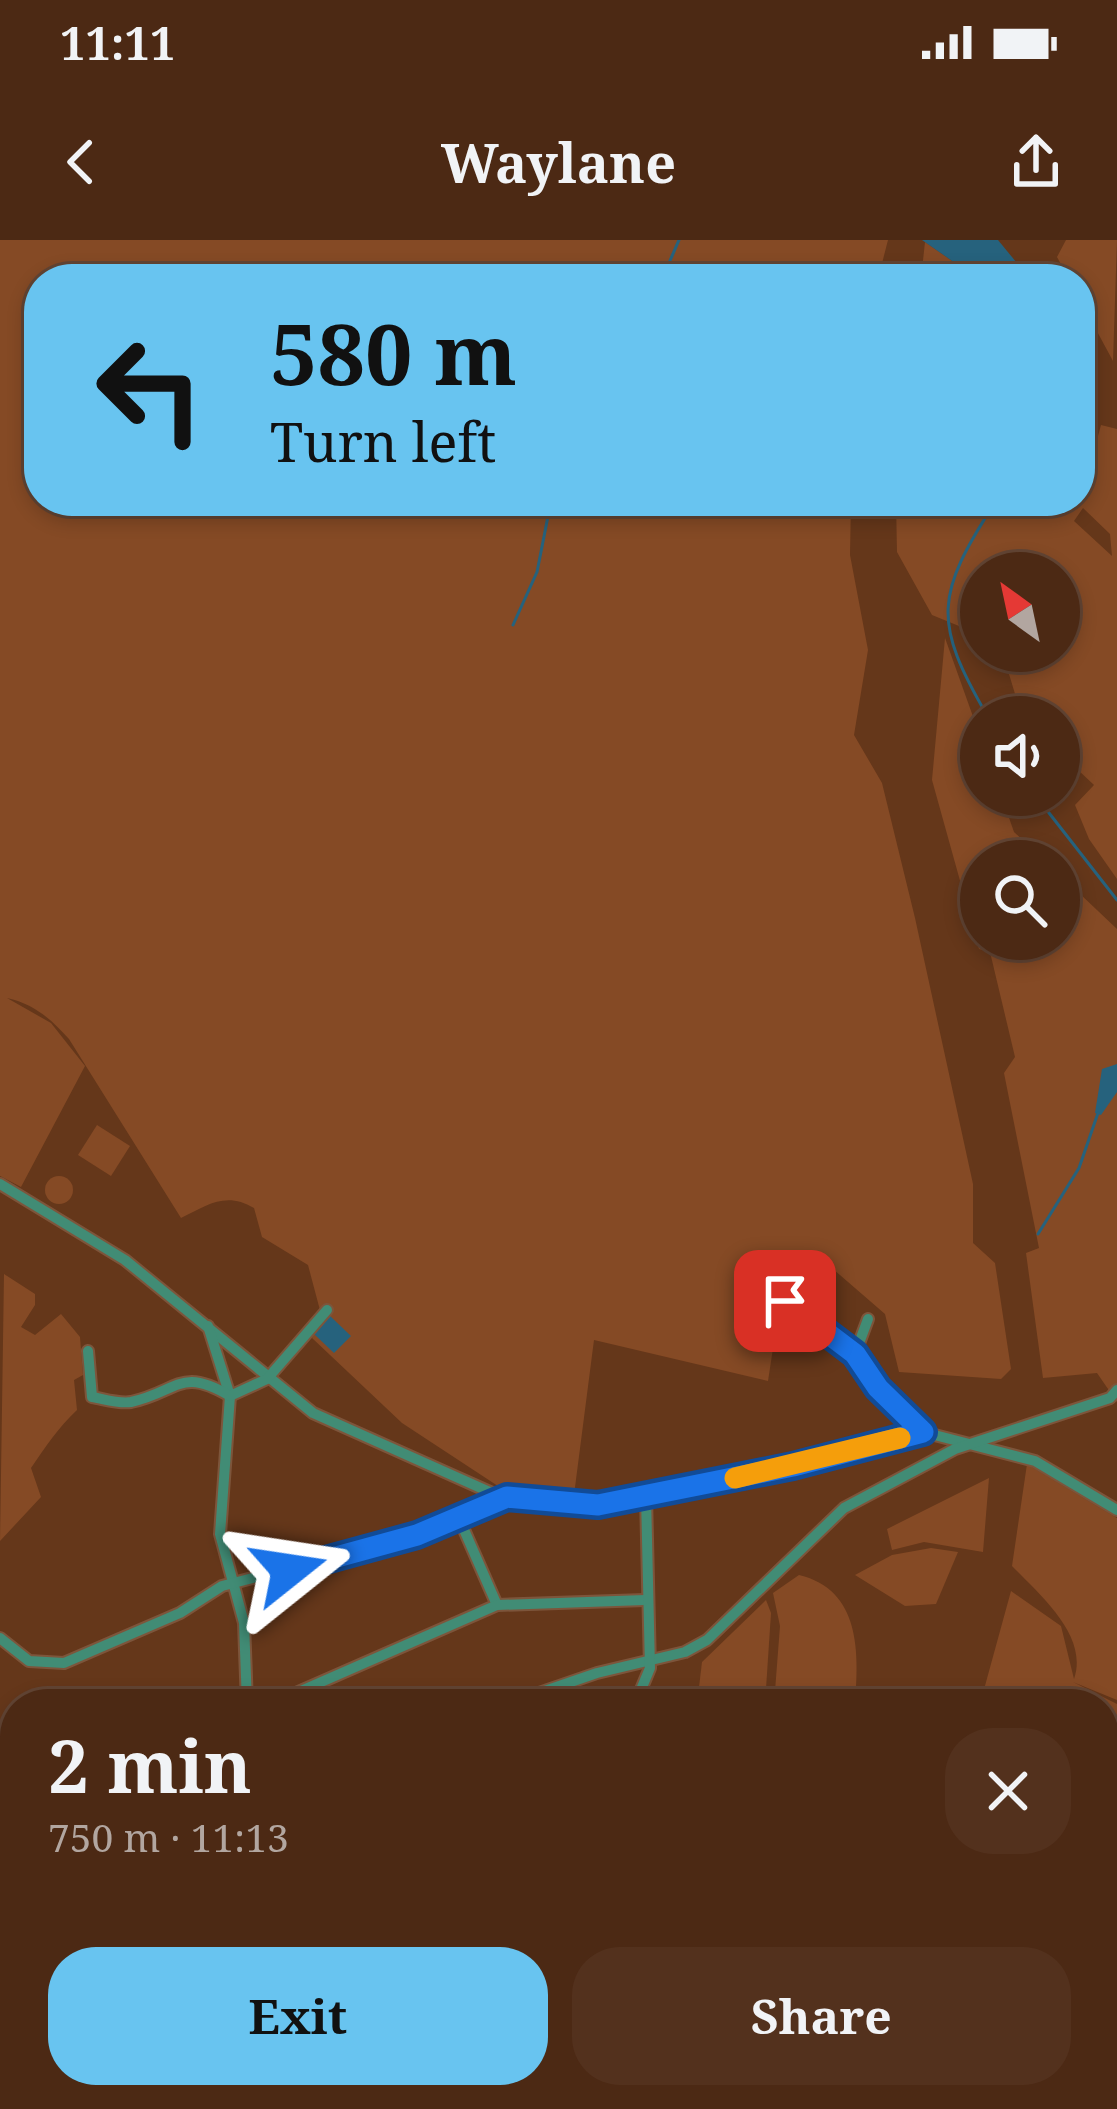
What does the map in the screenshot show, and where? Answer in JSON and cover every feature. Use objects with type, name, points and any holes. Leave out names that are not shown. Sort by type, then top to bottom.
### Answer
[{"type":"street","points":[[0,1184],[87,1233],[207,1323],[267,1379],[313,1413],[507,1497],[598,1505],[923,1432],[1054,1468],[1117,1510]]},
{"type":"street","points":[[785,1301],[855,1354],[878,1388],[923,1432]]},
{"type":"street","points":[[230,1396],[267,1379],[327,1310]]},
{"type":"street","points":[[855,1354],[868,1319]]},
{"type":"street","points":[[207,1323],[230,1396],[220,1534],[244,1623],[246,1689]]},
{"type":"street","points":[[88,1351],[92,1397],[128,1403],[185,1380],[203,1380],[230,1396]]},
{"type":"street","points":[[556,1689],[707,1640],[844,1508],[972,1443],[1110,1398],[1117,1390]]},
{"type":"street","points":[[640,1689],[648,1661],[646,1496]]},
{"type":"street","points":[[0,1638],[29,1661],[64,1664],[180,1613],[231,1582],[417,1535],[507,1497]]},
{"type":"street","points":[[458,1516],[497,1605]]},
{"type":"street","points":[[305,1689],[497,1605],[645,1600]]},
{"type":"shaded area","points":[[0,240],[888,240],[882,264],[24,264],[24,516],[851,516],[850,555],[868,650],[854,735],[882,783],[973,1184],[973,1243],[995,1263],[1011,1369],[1001,1379],[899,1372],[885,1314],[833,1269],[781,1296],[768,1381],[594,1340],[574,1495],[504,1490],[402,1423],[312,1338],[321,1314],[308,1265],[262,1237],[254,1208],[225,1200],[181,1218],[69,1039],[41,1013],[7,998],[51,1023],[85,1066],[21,1187],[0,1176]]},
{"type":"shaded area","points":[[1066,240],[1117,240],[1113,361],[1095,328],[1095,264],[1061,264],[1057,257]]},
{"type":"shaded area","points":[[925,242],[957,264],[923,264]]},
{"type":"shaded area","points":[[1101,425],[1117,429],[1117,879],[1089,839],[1080,816],[1080,800],[1094,785],[1080,772],[1080,696],[1016,696],[1008,672],[1080,672],[1080,552],[960,552],[960,626],[932,615],[897,552],[896,516],[1077,516],[1074,521],[1112,556],[1110,534],[1091,516],[1095,516],[1095,447]]},
{"type":"shaded area","points":[[945,638],[966,696],[960,696],[960,816],[1008,816],[1023,840],[960,840],[960,881],[932,780]]},
{"type":"shaded area","points":[[1080,894],[1117,929],[1117,1402],[1097,1373],[1043,1378],[1026,1253],[1039,1248],[1004,1073],[1015,1057],[992,960],[1080,960]]},
{"type":"shaded area","points":[[97,1125],[130,1146],[111,1176],[78,1155]]},
{"type":"shaded area","points":[[59,1176],[69,1180],[73,1190],[69,1200],[59,1204],[49,1200],[45,1190],[49,1180]]},
{"type":"shaded area","points":[[4,1274],[35,1294],[35,1305],[21,1327],[35,1335],[61,1314],[80,1337],[83,1375],[74,1380],[77,1410],[31,1468],[41,1497],[0,1541]]},
{"type":"shaded area","points":[[1027,1464],[1117,1518],[1117,1689],[1090,1689],[1073,1682],[1087,1689],[984,1689],[1011,1591],[1061,1626],[1074,1679],[1075,1647],[1068,1632],[1012,1566]]},
{"type":"shaded area","points":[[989,1478],[983,1552],[924,1542],[892,1550],[887,1529]]},
{"type":"shaded area","points":[[931,1548],[958,1552],[936,1604],[905,1606],[855,1575],[892,1555]]},
{"type":"shaded area","points":[[799,1575],[834,1594],[852,1626],[856,1689],[775,1689],[780,1626],[773,1593]]},
{"type":"shaded area","points":[[766,1600],[771,1613],[766,1689],[699,1689],[702,1662]]},
{"type":"water","points":[[922,240],[998,240],[1018,264],[956,264]]},
{"type":"water","points":[[1117,1064],[1117,1092],[1101,1115],[1095,1113],[1102,1069]]},
{"type":"water","points":[[329,1315],[351,1336],[334,1353],[313,1333]]},
{"type":"waterway","points":[[669,264],[679,240]]},
{"type":"waterway","points":[[513,625],[537,572],[548,516]]},
{"type":"waterway","points":[[977,696],[957,656],[948,608],[961,561],[987,516]]},
{"type":"waterway","points":[[1051,816],[1117,900]]},
{"type":"waterway","points":[[1038,1234],[1079,1168],[1098,1113]]},
{"type":"slow traffic","points":[[735,1478],[900,1438]]},
{"type":"route","points":[[289,1570],[417,1535],[507,1497],[598,1505],[793,1466],[923,1432],[878,1388],[855,1354],[785,1301]]}]
